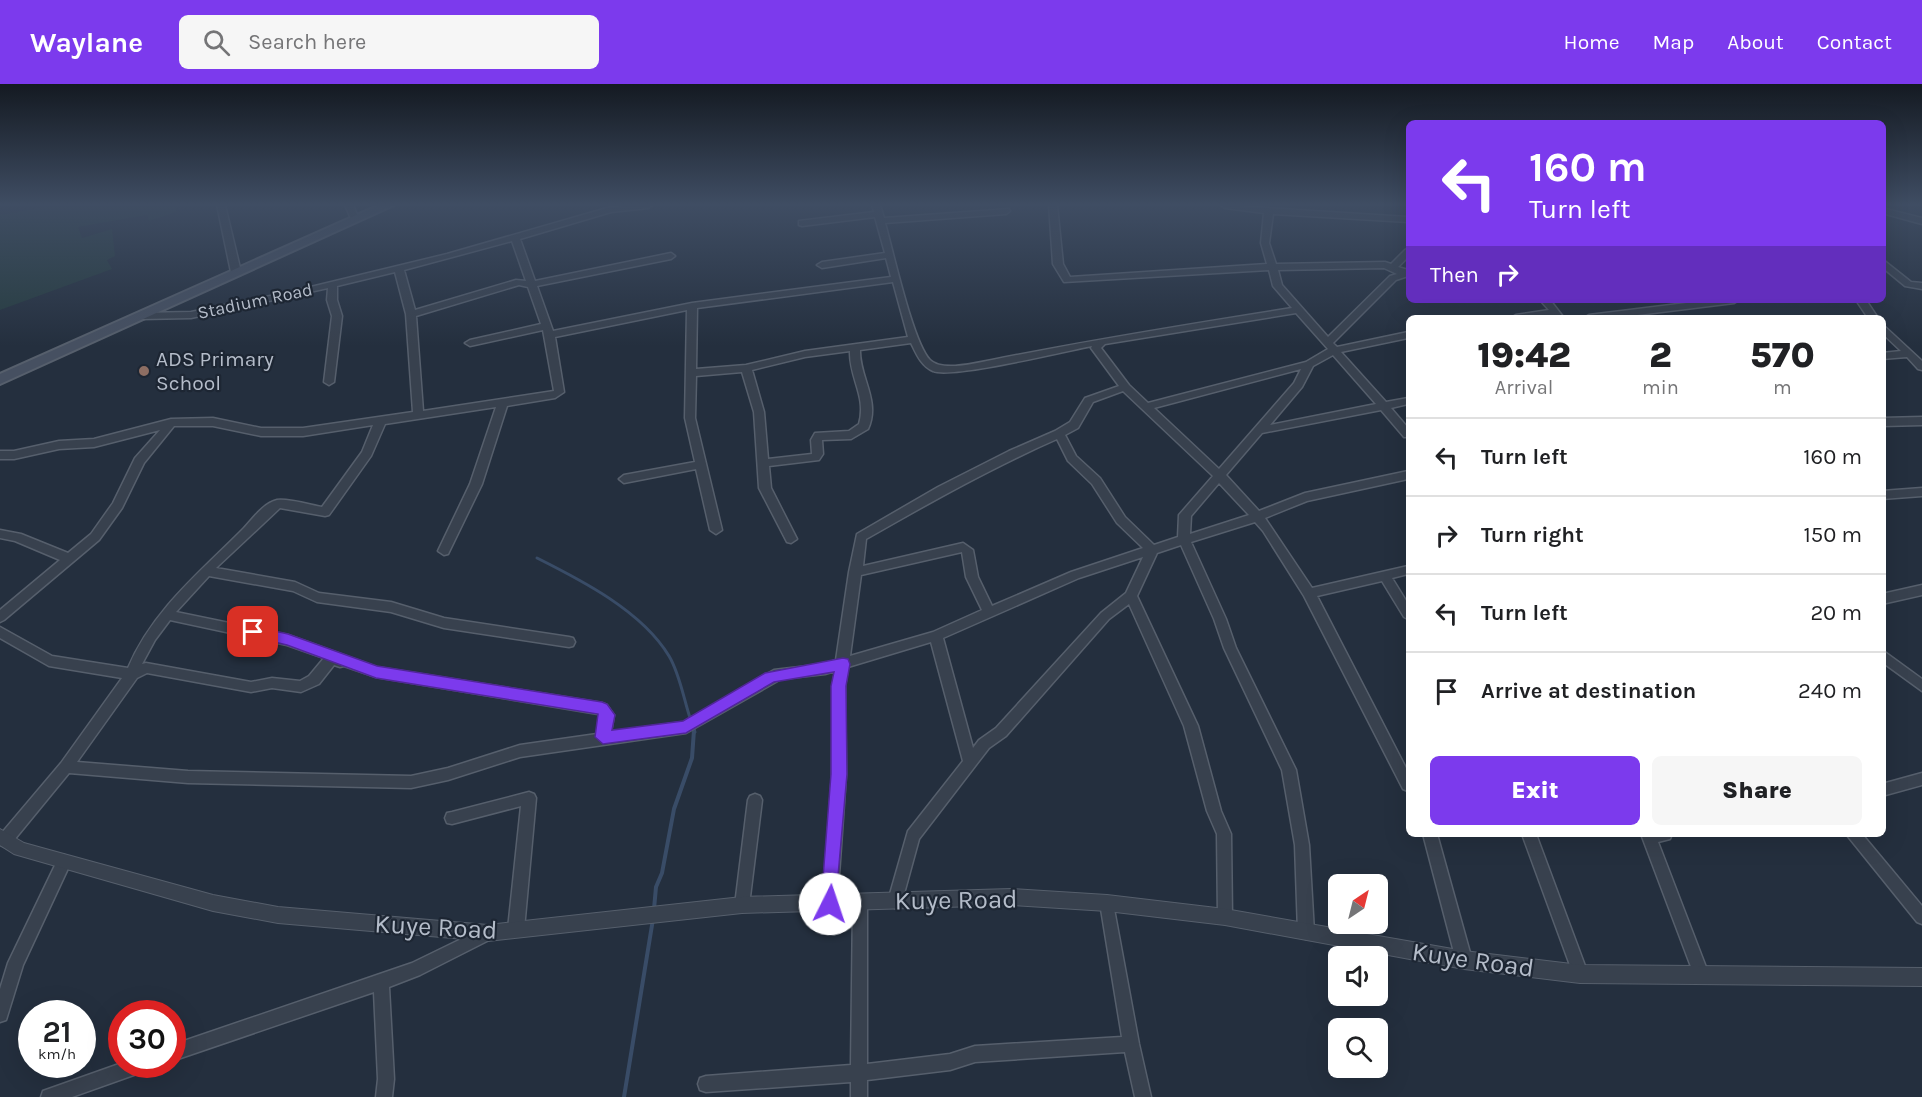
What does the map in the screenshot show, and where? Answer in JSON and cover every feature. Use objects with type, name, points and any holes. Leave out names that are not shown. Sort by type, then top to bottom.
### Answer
[{"type":"main road","points":[[0,379],[280,252]]},
{"type":"street","points":[[232,252],[236,272]]},
{"type":"street","name":"Stadium Road","points":[[141,316],[191,315],[399,269],[462,252]]},
{"type":"street","points":[[0,456],[59,445],[94,443],[171,423],[213,423],[278,433],[380,422],[557,394],[548,330],[520,252]]},
{"type":"street","points":[[1056,252],[1066,280],[1270,267],[1393,267],[1406,273]]},
{"type":"street","points":[[1266,252],[1278,286],[1296,310],[1328,342],[1406,432]]},
{"type":"street","points":[[1393,267],[1406,254]]},
{"type":"street","points":[[822,265],[890,255],[914,339],[925,361],[936,369],[948,370],[1102,341],[1296,310]]},
{"type":"street","points":[[411,314],[519,282],[530,285],[671,256]]},
{"type":"street","points":[[1886,265],[1908,284],[1922,286]]},
{"type":"street","points":[[399,269],[411,314],[418,415]]},
{"type":"street","points":[[1328,342],[1394,278],[1406,273]]},
{"type":"street","points":[[470,343],[692,306],[897,279]]},
{"type":"street","points":[[329,382],[337,316],[332,300],[333,284]]},
{"type":"street","points":[[1548,303],[1558,315]]},
{"type":"street","points":[[1613,315],[1710,303]]},
{"type":"street","points":[[692,306],[690,418],[699,465],[716,530]]},
{"type":"street","points":[[1886,331],[1922,367]]},
{"type":"street","points":[[1146,407],[1309,364],[1335,351],[1406,336]]},
{"type":"street","points":[[690,373],[746,368],[805,354],[914,339]]},
{"type":"street","points":[[1102,341],[1096,348],[1125,387],[1218,474],[1256,515],[1309,593],[1406,778]]},
{"type":"street","points":[[763,463],[815,457],[818,454],[816,440],[819,436],[851,435],[864,426],[868,403],[854,364],[855,348]]},
{"type":"street","points":[[1886,356],[1909,354]]},
{"type":"street","points":[[1306,932],[1302,845],[1289,770],[1230,648],[1220,619],[1184,540],[1185,515],[1218,474],[1260,430],[1298,385],[1309,364]]},
{"type":"street","points":[[746,368],[759,412],[768,497],[791,539]]},
{"type":"street","points":[[830,904],[839,774],[838,686],[860,542],[866,532],[942,490],[1013,453],[1059,434],[1074,425],[1089,400],[1125,387]]},
{"type":"street","points":[[444,551],[476,484],[503,401]]},
{"type":"street","points":[[1260,430],[1406,401]]},
{"type":"street","points":[[1886,422],[1922,421]]},
{"type":"street","points":[[3,838],[66,767],[132,674],[136,662],[168,615],[205,571],[278,504],[325,512],[367,453],[380,422]]},
{"type":"street","points":[[0,617],[95,537],[108,520],[140,461],[171,423]]},
{"type":"street","points":[[1059,434],[1072,458],[1096,481],[1121,520],[1152,550]]},
{"type":"street","points":[[624,479],[699,465]]},
{"type":"street","points":[[66,767],[154,775],[396,783],[426,779],[520,751],[603,737],[686,727],[770,677],[790,672],[811,672],[936,636],[1075,575],[1305,498],[1406,475]]},
{"type":"street","points":[[1886,495],[1922,492]]},
{"type":"street","points":[[0,534],[17,537],[68,558]]},
{"type":"street","points":[[855,572],[963,547],[967,550],[972,577],[989,612]]},
{"type":"street","points":[[895,901],[913,836],[984,744],[1001,732],[1105,616],[1131,596],[1152,550]]},
{"type":"street","points":[[205,571],[295,587],[317,597],[392,607],[444,623],[569,642]]},
{"type":"street","points":[[1309,593],[1406,571]]},
{"type":"street","points":[[1385,576],[1406,611]]},
{"type":"street","points":[[1886,598],[1922,590]]},
{"type":"street","points":[[1131,596],[1191,726],[1214,811],[1224,834],[1225,917]]},
{"type":"street","points":[[168,615],[281,638],[376,672],[602,709],[607,715],[603,737]]},
{"type":"street","points":[[0,632],[49,661],[132,674],[146,668],[251,687],[272,683],[301,687],[314,680],[331,659],[353,664]]},
{"type":"street","points":[[936,636],[970,764]]},
{"type":"street","points":[[1886,661],[1922,686]]},
{"type":"street","points":[[1886,789],[1922,778]]},
{"type":"street","points":[[452,818],[529,798],[516,929]]},
{"type":"street","points":[[742,905],[755,800]]},
{"type":"street","points":[[1431,837],[1464,960]]},
{"type":"street","points":[[1530,837],[1580,974]]},
{"type":"street","points":[[1649,837],[1701,975]]},
{"type":"street","points":[[1855,837],[1922,917]]},
{"type":"street","name":"Kuye Road","points":[[3,838],[20,849],[213,903],[278,915],[488,933],[742,905],[1011,897],[1107,903],[1225,917],[1464,960],[1580,974],[1922,977]]},
{"type":"street","points":[[0,1014],[16,963],[64,862]]},
{"type":"street","points":[[859,1097],[860,903]]},
{"type":"street","points":[[1107,903],[1131,1044],[1143,1097]]},
{"type":"street","points":[[186,1048],[443,958],[488,933]]},
{"type":"street","points":[[381,981],[386,1079],[384,1097]]},
{"type":"street","points":[[706,1084],[859,1073],[950,1062],[975,1054],[1131,1044]]},
{"type":"street","points":[[49,1097],[108,1076]]},
{"type":"green space","points":[[0,252],[115,252],[115,256],[107,260],[112,269],[0,310]]},
{"type":"waterway","points":[[537,558],[609,598],[643,625],[669,656],[676,671],[691,721]]},
{"type":"waterway","points":[[693,727],[695,732]]},
{"type":"waterway","points":[[654,909],[656,887],[662,873],[674,809],[692,758],[694,730]]},
{"type":"waterway","points":[[624,1097],[653,919]]},
{"type":"place","name":"ADS Primary School","points":[[144,371]]},
{"type":"route","points":[[253,632],[288,640],[376,672],[602,709],[607,715],[603,737],[686,727],[770,677],[790,672],[811,672],[843,664],[838,686],[839,774],[830,904]]}]
